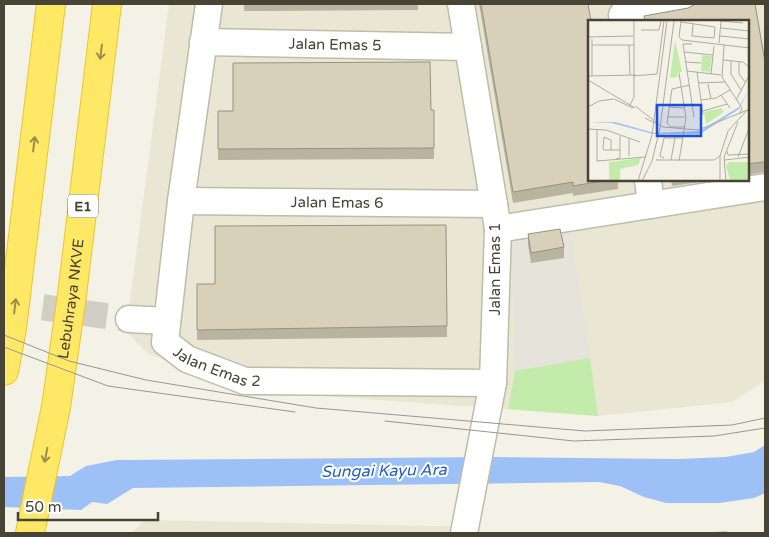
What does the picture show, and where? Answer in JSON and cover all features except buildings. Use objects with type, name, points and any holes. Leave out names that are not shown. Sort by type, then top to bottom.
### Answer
[{"type":"highway","points":[[4,371],[12,328],[51,4]]},
{"type":"highway","name":"Lebuhraya NKVE","points":[[30,533],[56,407],[72,295],[107,4]]},
{"type":"street","name":"Jalan Emas 2","points":[[209,4],[181,200],[165,342],[187,359],[245,381],[493,383]]},
{"type":"street","name":"Jalan Emas 1","points":[[461,4],[496,217],[493,383],[464,530]]},
{"type":"street","points":[[622,13],[685,4]]},
{"type":"street","name":"Jalan Emas 5","points":[[203,42],[468,47]]},
{"type":"street","points":[[648,181],[651,205]]},
{"type":"street","name":"Jalan Emas 6","points":[[181,200],[496,217],[651,205],[765,187]]},
{"type":"street","points":[[128,319],[167,322]]},
{"type":"shaded area","points":[[169,4],[765,4],[765,381],[732,402],[598,416],[255,391],[148,354],[126,331]]},
{"type":"shaded area","points":[[570,228],[590,358],[515,371],[511,238]]},
{"type":"shaded area","points":[[145,520],[481,527],[479,533],[131,533]]},
{"type":"green space","points":[[590,358],[598,416],[508,409],[515,371]]},
{"type":"water","name":"Sungai Kayu Ara","points":[[765,445],[765,493],[754,498],[719,503],[666,503],[644,497],[620,486],[599,482],[133,488],[107,504],[92,502],[81,510],[4,507],[4,477],[70,476],[86,466],[117,460],[493,457],[680,459],[726,457],[754,452]]},
{"type":"tunnel","points":[[4,302],[129,319]]},
{"type":"tram line","points":[[4,335],[69,361],[146,380],[316,408],[585,431],[732,425],[765,418]]},
{"type":"tram line","points":[[4,347],[108,386],[295,412]]},
{"type":"tram line","points":[[385,421],[574,441],[714,436],[765,428]]}]
